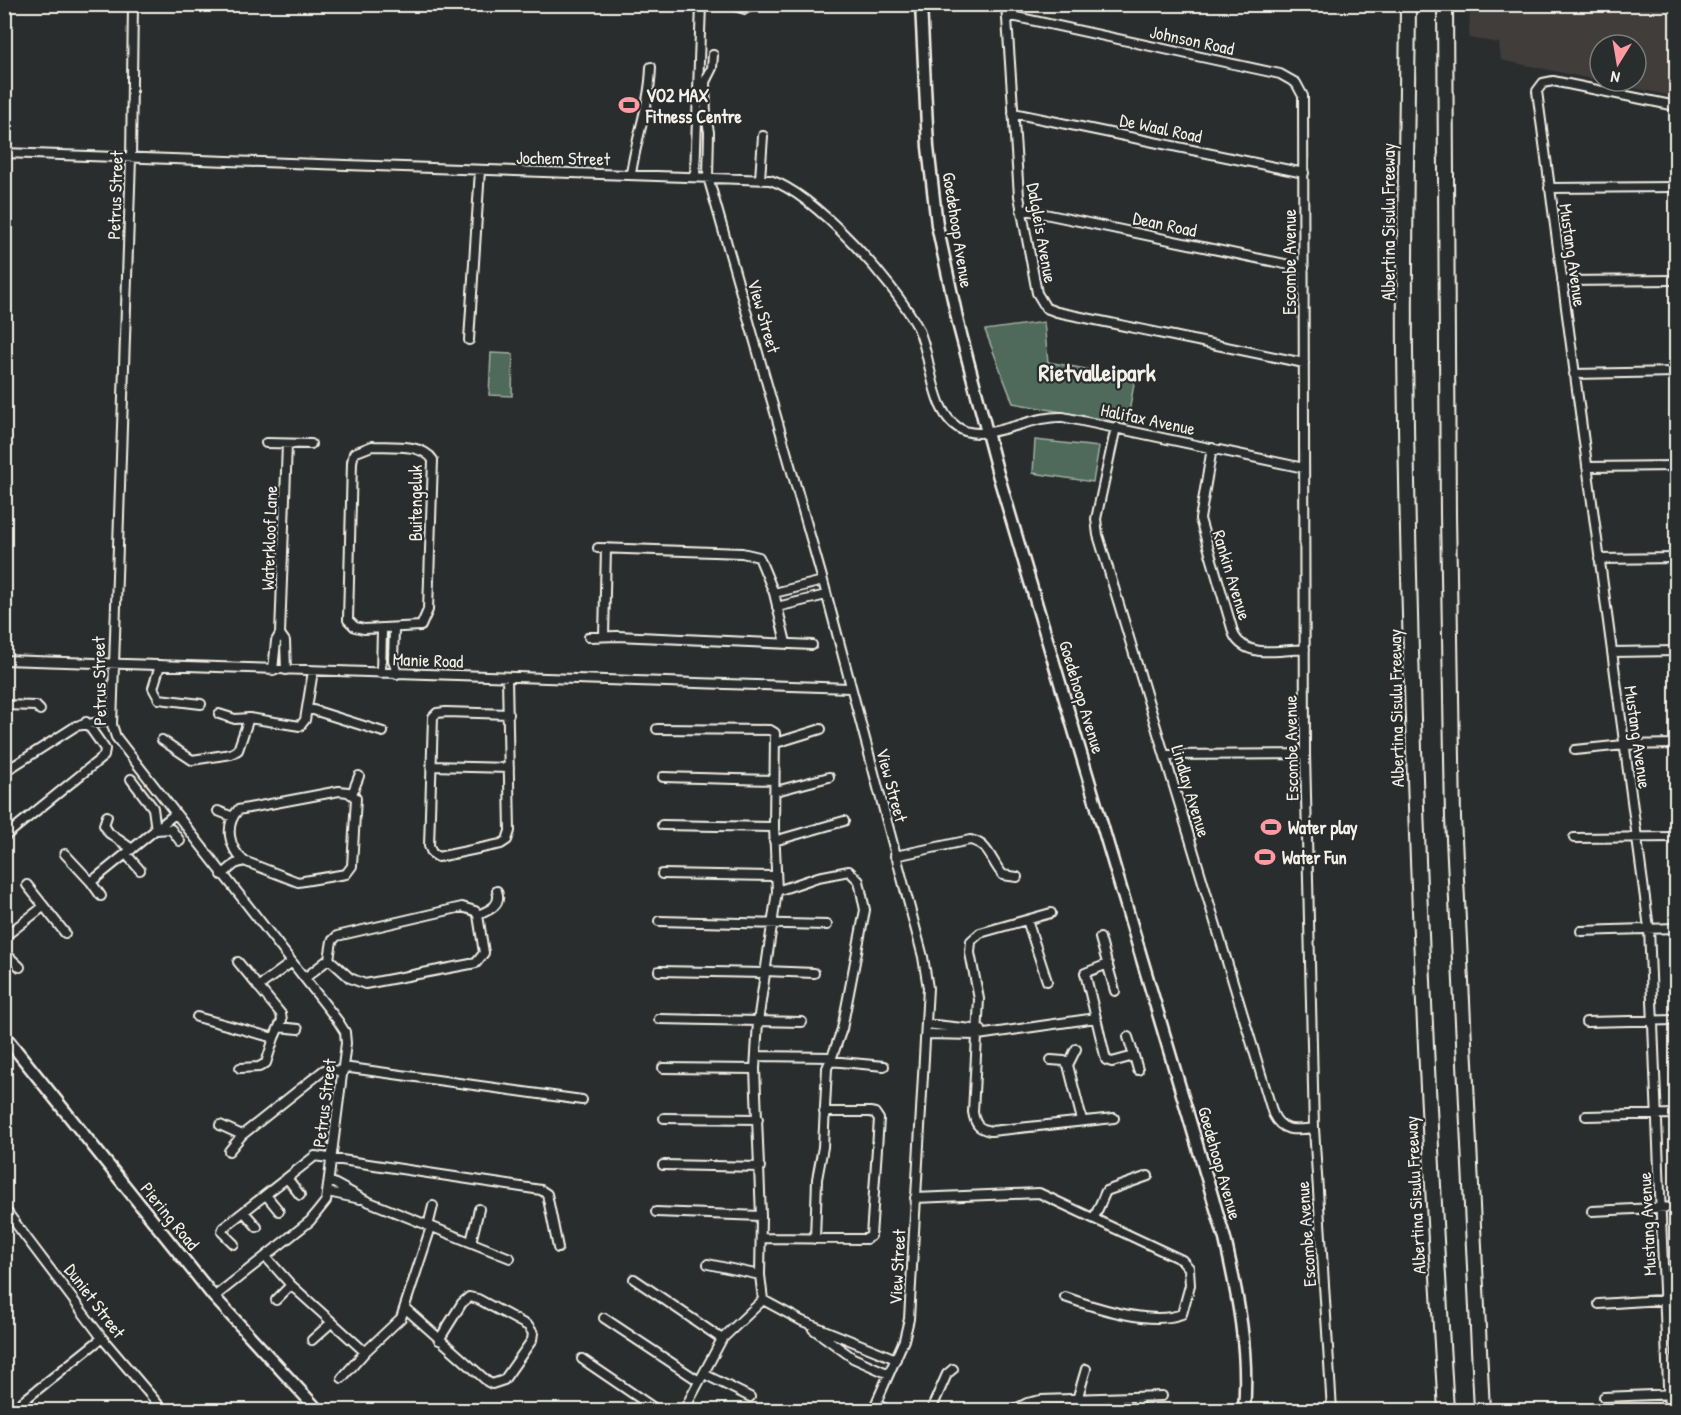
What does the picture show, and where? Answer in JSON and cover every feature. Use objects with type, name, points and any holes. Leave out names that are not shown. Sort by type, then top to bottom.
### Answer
[{"type":"highway","name":"Albertina Sisulu Freeway","points":[[1408,4],[1405,350],[1417,809],[1428,1127],[1446,1410]]},
{"type":"highway","points":[[1445,4],[1448,515],[1453,818],[1482,1410]]},
{"type":"main road","name":"Goedehoop Avenue","points":[[921,4],[926,123],[937,225],[985,432],[1225,1239],[1242,1312],[1246,1393],[1244,1410]]},
{"type":"main road","name":"Piering Road","points":[[4,1035],[214,1298],[318,1410]]},
{"type":"street","name":"Petrus Street","points":[[133,4],[131,158],[112,663],[112,720],[116,737],[345,1032],[330,1181],[317,1215],[214,1298]]},
{"type":"street","points":[[695,177],[701,4]]},
{"type":"street","points":[[728,4],[745,9],[754,4]]},
{"type":"street","name":"Dalgleis Avenue","points":[[1006,4],[1021,209],[1037,293],[1046,308],[1304,363]]},
{"type":"street","name":"Johnson Road","points":[[1007,15],[1280,74],[1298,85]]},
{"type":"street","name":"View Street","points":[[713,55],[712,68],[705,82],[709,132],[708,177],[823,581],[923,957],[928,988],[909,1319],[896,1359],[874,1407]]},
{"type":"street","points":[[631,174],[634,148],[649,94],[651,67]]},
{"type":"street","name":"Mustang Avenue","points":[[1669,1410],[1673,1394],[1661,1207],[1655,1021],[1649,928],[1537,94],[1543,84],[1553,81],[1677,106]]},
{"type":"street","name":"Escombe Avenue","points":[[1298,85],[1303,100],[1305,754],[1314,1128],[1332,1410]]},
{"type":"street","name":"De Waal Road","points":[[1013,113],[1304,173]]},
{"type":"street","points":[[760,178],[762,136]]},
{"type":"street","name":"Jochem Street","points":[[4,153],[480,171],[760,178],[780,183],[791,190],[864,255],[909,312],[919,329],[944,414],[964,430],[985,432]]},
{"type":"street","points":[[469,340],[480,171]]},
{"type":"street","points":[[1549,188],[1677,186]]},
{"type":"street","name":"Dean Road","points":[[1021,209],[1304,268]]},
{"type":"street","points":[[1562,281],[1677,280]]},
{"type":"street","points":[[1574,374],[1677,372]]},
{"type":"street","name":"Halifax Avenue","points":[[985,432],[1049,417],[1080,419],[1304,468]]},
{"type":"street","name":"Lindlay Avenue","points":[[1116,428],[1096,525],[1273,1114],[1279,1125],[1291,1130],[1314,1128]]},
{"type":"street","points":[[266,443],[311,444]]},
{"type":"street","name":"Waterkloof Lane","points":[[273,670],[276,641],[280,634],[287,444]]},
{"type":"street","name":"Buitengeluk","points":[[372,446],[417,449],[424,451],[433,460],[427,618],[421,626],[382,630],[355,627],[350,624],[347,616],[352,462],[354,453],[372,446]]},
{"type":"street","name":"Rankin Avenue","points":[[1212,448],[1200,519],[1234,634],[1240,645],[1251,650],[1305,650]]},
{"type":"street","points":[[1587,467],[1677,466]]},
{"type":"street","points":[[604,636],[602,548],[752,553],[759,557],[765,567],[786,643]]},
{"type":"street","points":[[1599,559],[1677,558]]},
{"type":"street","points":[[774,593],[823,581]]},
{"type":"street","points":[[777,607],[826,595]]},
{"type":"street","points":[[394,629],[393,660],[397,674]]},
{"type":"street","points":[[381,673],[382,630]]},
{"type":"street","name":"Waterkloof Lane","points":[[280,634],[285,641],[286,670]]},
{"type":"street","points":[[589,637],[812,645]]},
{"type":"street","points":[[1612,652],[1677,651]]},
{"type":"street","name":"Manie Road","points":[[4,660],[850,688]]},
{"type":"street","points":[[160,664],[153,688],[159,699],[201,704]]},
{"type":"street","points":[[219,714],[235,719],[249,718],[300,726],[305,720],[313,671]]},
{"type":"street","points":[[507,677],[509,714],[510,831],[507,840],[501,844],[438,857],[432,853],[429,846],[432,720],[437,712],[509,714]]},
{"type":"street","points":[[4,705],[36,706],[40,710]]},
{"type":"street","points":[[307,708],[383,732]]},
{"type":"street","points":[[162,740],[192,760],[231,753],[238,750],[249,718]]},
{"type":"street","points":[[4,771],[76,726],[86,722],[112,720]]},
{"type":"street","points":[[4,837],[104,756],[105,749],[86,722]]},
{"type":"street","points":[[657,729],[770,730],[775,733],[774,841],[777,891],[758,1022],[755,1070],[760,1167],[760,1275],[764,1300]]},
{"type":"street","points":[[776,743],[820,729]]},
{"type":"street","points":[[1575,750],[1624,745],[1677,744]]},
{"type":"street","points":[[1165,755],[1305,754]]},
{"type":"street","points":[[432,766],[509,768]]},
{"type":"street","points":[[352,794],[359,776]]},
{"type":"street","points":[[663,777],[774,780]]},
{"type":"street","points":[[776,791],[829,777]]},
{"type":"street","points":[[131,779],[153,808],[156,830]]},
{"type":"street","points":[[339,791],[352,794],[356,798],[353,854],[352,866],[346,874],[298,882],[244,861],[236,854],[229,834],[233,817],[242,808],[339,791]]},
{"type":"street","points":[[218,811],[233,817]]},
{"type":"street","points":[[91,882],[175,814]]},
{"type":"street","points":[[107,816],[104,825],[109,833],[129,851],[140,870]]},
{"type":"street","points":[[774,841],[844,821]]},
{"type":"street","points":[[662,825],[774,827]]},
{"type":"street","points":[[156,830],[171,829],[180,841]]},
{"type":"street","points":[[1574,838],[1677,837]]},
{"type":"street","points":[[895,856],[970,840],[977,841],[984,845],[1003,875],[1017,877]]},
{"type":"street","points":[[65,854],[101,896]]},
{"type":"street","points":[[222,875],[235,864],[244,861]]},
{"type":"street","points":[[777,891],[843,871],[853,873],[859,881],[865,910],[842,1029],[831,1059],[824,1112],[823,1147],[817,1179],[815,1239]]},
{"type":"street","points":[[662,874],[775,876]]},
{"type":"street","points":[[27,885],[65,933]]},
{"type":"street","points":[[478,915],[496,905],[499,898],[496,891]]},
{"type":"street","points":[[4,938],[43,907]]},
{"type":"street","points":[[305,978],[329,959],[332,941],[343,934],[462,907],[476,911],[478,915],[484,953],[476,963],[365,984],[350,978],[329,959]]},
{"type":"street","points":[[1051,913],[980,933],[971,940],[970,953],[979,988],[981,1032],[973,1112],[976,1125],[982,1130],[992,1131],[1114,1118]]},
{"type":"street","points":[[1027,920],[1047,981]]},
{"type":"street","points":[[659,921],[827,925]]},
{"type":"street","points":[[1581,931],[1677,928]]},
{"type":"street","points":[[1100,938],[1115,991]]},
{"type":"street","points":[[4,952],[20,967]]},
{"type":"street","points":[[238,962],[281,1014],[279,1027],[266,1063],[257,1067],[240,1068]]},
{"type":"street","points":[[258,987],[292,962]]},
{"type":"street","points":[[1108,964],[1086,973],[1106,1060],[1112,1062],[1134,1056]]},
{"type":"street","points":[[659,971],[814,973]]},
{"type":"street","points":[[197,1017],[274,1038]]},
{"type":"street","points":[[659,1018],[802,1022]]},
{"type":"street","points":[[926,1034],[981,1032],[1096,1018]]},
{"type":"street","points":[[1586,1022],[1677,1020]]},
{"type":"street","points":[[926,1024],[981,1032]]},
{"type":"street","points":[[279,1027],[298,1029]]},
{"type":"street","points":[[1128,1037],[1138,1070]]},
{"type":"street","points":[[1068,1065],[1076,1049]]},
{"type":"street","points":[[756,1056],[831,1059],[884,1066]]},
{"type":"street","points":[[1051,1060],[1064,1061],[1068,1065],[1082,1120]]},
{"type":"street","points":[[663,1068],[755,1070]]},
{"type":"street","points":[[229,1151],[242,1135],[324,1070],[343,1069],[582,1101]]},
{"type":"street","points":[[761,1238],[866,1239],[872,1232],[879,1119],[875,1113],[870,1112],[824,1112]]},
{"type":"street","points":[[1586,1116],[1677,1114]]},
{"type":"street","points":[[664,1118],[758,1119]]},
{"type":"street","points":[[220,1125],[242,1135]]},
{"type":"street","points":[[234,1244],[222,1230],[314,1156],[332,1161],[541,1190],[547,1194],[558,1248]]},
{"type":"street","points":[[663,1165],[760,1167]]},
{"type":"street","points":[[1094,1218],[1106,1191],[1148,1176]]},
{"type":"street","points":[[287,1178],[300,1195]]},
{"type":"street","points":[[330,1181],[430,1227],[510,1258]]},
{"type":"street","points":[[328,1191],[367,1200]]},
{"type":"street","points":[[915,1198],[1039,1193],[1185,1263],[1190,1273],[1188,1299],[1182,1314],[1158,1320],[1105,1309],[1065,1297]]},
{"type":"street","points":[[266,1195],[279,1211]]},
{"type":"street","points":[[342,1378],[365,1352],[395,1326],[406,1309],[430,1227],[433,1206]]},
{"type":"street","points":[[1592,1211],[1677,1207]]},
{"type":"street","name":"Duniet Street","points":[[4,1208],[102,1338],[163,1410]]},
{"type":"street","points":[[471,1242],[479,1209]]},
{"type":"street","points":[[244,1212],[257,1227]]},
{"type":"street","points":[[656,1212],[761,1216]]},
{"type":"street","points":[[266,1257],[291,1286],[365,1352]]},
{"type":"street","points":[[708,1264],[760,1275]]},
{"type":"street","points":[[634,1279],[722,1339]]},
{"type":"street","points":[[276,1300],[291,1286]]},
{"type":"street","points":[[406,1309],[439,1340],[488,1382],[497,1384],[504,1380],[532,1340],[533,1333],[528,1326],[478,1299],[469,1297],[462,1303],[439,1340]]},
{"type":"street","points":[[1599,1304],[1677,1299]]},
{"type":"street","points":[[764,1300],[802,1321],[896,1359]]},
{"type":"street","points":[[684,1410],[722,1339],[764,1300]]},
{"type":"street","points":[[604,1318],[699,1382]]},
{"type":"street","points":[[802,1321],[853,1358],[888,1374]]},
{"type":"street","points":[[312,1340],[331,1323]]},
{"type":"street","points":[[16,1409],[102,1338]]},
{"type":"street","points":[[582,1359],[657,1410]]},
{"type":"street","points":[[931,1410],[947,1374],[953,1369]]},
{"type":"street","points":[[1074,1410],[1086,1370]]},
{"type":"street","points":[[704,1374],[750,1397]]},
{"type":"street","points":[[1604,1397],[1673,1394]]},
{"type":"street","points":[[1013,1410],[1027,1403],[1161,1396]]},
{"type":"street","points":[[1138,1398],[1138,1410]]},
{"type":"street","points":[[874,1407],[888,1410]]},
{"type":"shaded area","points":[[1470,5],[1671,5],[1672,96],[1648,91],[1648,33],[1588,33],[1588,78],[1501,60],[1499,43],[1469,38]]},
{"type":"green space","points":[[1044,322],[1048,362],[1135,378],[1127,424],[1013,403],[985,330]]},
{"type":"green space","points":[[491,353],[513,354],[512,396],[489,395]]},
{"type":"green space","points":[[1035,440],[1099,447],[1093,482],[1033,473]]},
{"type":"place","name":"VO2 MAX Fitness Centre","points":[[629,105]]},
{"type":"place","name":"Water play","points":[[1271,827]]},
{"type":"place","name":"Water Fun","points":[[1265,857]]},
{"type":"district","name":"Rietvalleipark","points":[[1097,372]]}]
